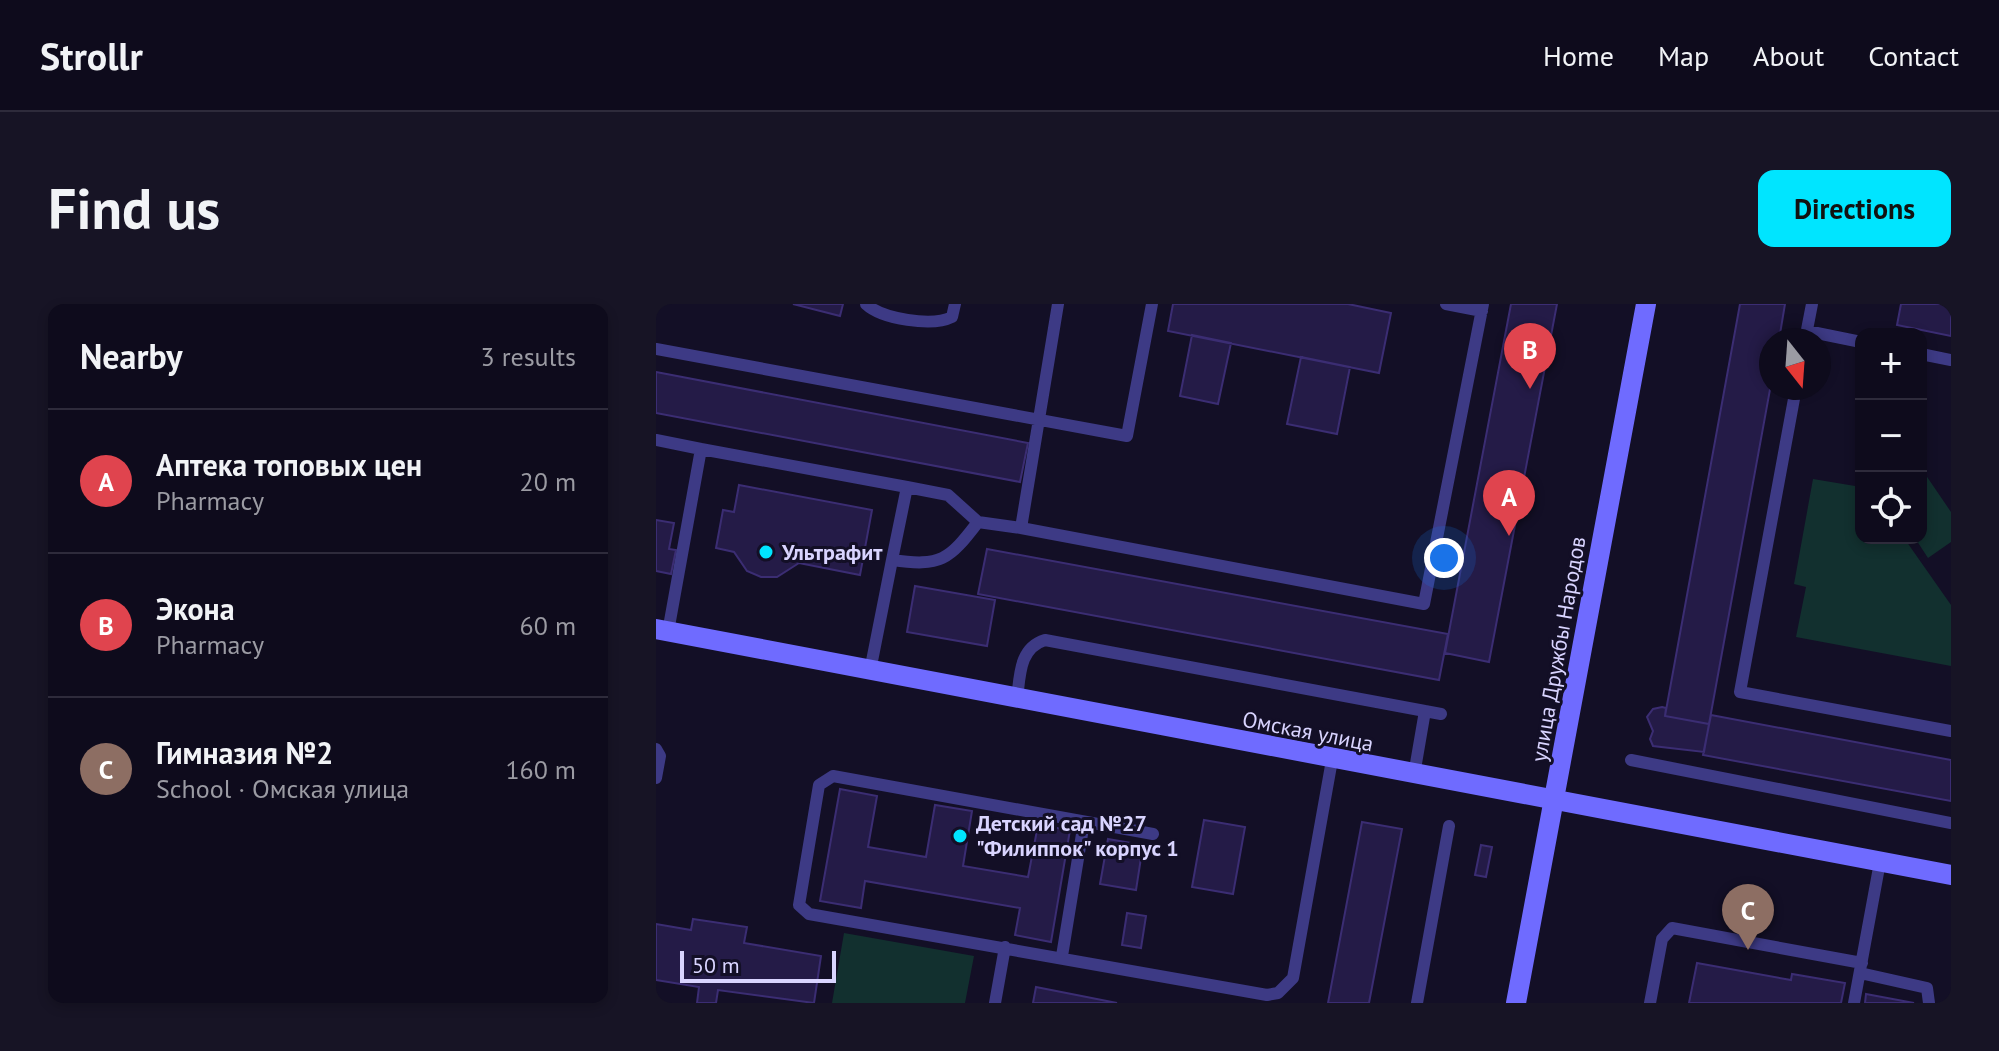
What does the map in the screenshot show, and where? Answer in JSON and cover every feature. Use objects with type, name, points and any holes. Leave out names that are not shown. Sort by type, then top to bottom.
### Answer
[{"type":"main road","name":"улица Дружбы Народов","points":[[1516,1003],[1646,304]]},
{"type":"main road","name":"Омская улица","points":[[662,631],[1951,875]]},
{"type":"lane","points":[[866,304],[874,311],[931,322],[952,317],[955,304]]},
{"type":"lane","points":[[1021,528],[1042,421],[1058,304]]},
{"type":"lane","points":[[656,349],[1127,436],[1152,304]]},
{"type":"lane","points":[[656,440],[948,495],[978,522],[1424,604],[1482,307],[1446,304]]},
{"type":"lane","points":[[1808,328],[1812,304]]},
{"type":"lane","points":[[1831,339],[1855,341]]},
{"type":"lane","points":[[1927,355],[1951,360]]},
{"type":"lane","points":[[1794,400],[1740,692],[1951,731]]},
{"type":"lane","points":[[662,631],[701,449]]},
{"type":"lane","points":[[870,671],[907,487]]},
{"type":"lane","points":[[892,560],[920,564],[938,561],[954,553],[978,522]]},
{"type":"lane","points":[[1017,699],[1027,650],[1045,640],[1441,714]]},
{"type":"lane","points":[[1414,775],[1425,711]]},
{"type":"lane","points":[[656,749],[660,756],[656,778]]},
{"type":"lane","points":[[1153,834],[833,776],[819,785],[798,898],[802,911],[1267,995],[1286,987],[1293,978],[1332,760]]},
{"type":"lane","points":[[1631,760],[1951,823]]},
{"type":"lane","points":[[1062,956],[1084,822]]},
{"type":"lane","points":[[1417,1003],[1449,826]]},
{"type":"lane","points":[[1854,1003],[1880,862]]},
{"type":"lane","points":[[1650,1003],[1662,939],[1672,928],[1861,968],[1927,988],[1929,1003]]},
{"type":"lane","points":[[995,1003],[1005,947]]},
{"type":"green space","points":[[1927,477],[1951,512],[1951,542],[1928,558],[1919,544],[1927,544]]},
{"type":"green space","points":[[1813,479],[1855,486],[1855,544],[1908,544],[1951,605],[1951,666],[1796,637],[1806,587],[1794,584]]},
{"type":"green space","points":[[844,933],[974,956],[965,1003],[832,1003]]},
{"type":"building","points":[[793,304],[843,304],[840,316]]},
{"type":"building","points":[[1173,304],[1348,304],[1391,313],[1379,373],[1168,331]]},
{"type":"building","points":[[1511,304],[1557,304],[1489,662],[1445,653]]},
{"type":"building","points":[[1740,304],[1785,304],[1781,328],[1759,328],[1759,400],[1768,400],[1709,724],[1665,716]]},
{"type":"building","points":[[1901,304],[1951,304],[1951,336],[1927,331],[1927,328],[1897,325]]},
{"type":"building","points":[[1192,335],[1231,343],[1218,404],[1180,396]]},
{"type":"building","points":[[1301,357],[1350,367],[1337,434],[1287,424]]},
{"type":"building","points":[[656,372],[1028,443],[1020,482],[656,413]]},
{"type":"building","points":[[739,485],[872,510],[860,575],[799,563],[777,577],[761,577],[747,571],[734,552],[716,548],[723,510],[734,512]]},
{"type":"building","points":[[656,520],[674,523],[669,549],[676,550],[671,574],[656,571]]},
{"type":"building","points":[[987,549],[1448,634],[1439,680],[978,594]]},
{"type":"building","points":[[915,586],[995,600],[987,646],[907,632]]},
{"type":"building","points":[[1666,708],[1665,716],[1709,724],[1704,752],[1653,746],[1650,739],[1653,731],[1647,717],[1653,709]]},
{"type":"building","points":[[1711,715],[1951,760],[1951,801],[1703,755]]},
{"type":"building","points":[[840,789],[877,796],[868,847],[926,857],[935,805],[972,811],[963,866],[1028,877],[1038,825],[1070,830],[1051,942],[1015,935],[1020,908],[865,881],[861,908],[820,901]]},
{"type":"building","points":[[1204,820],[1245,827],[1233,894],[1192,887]]},
{"type":"building","points":[[1362,822],[1402,829],[1369,1003],[1328,1003]]},
{"type":"building","points":[[1108,839],[1143,845],[1136,890],[1100,884]]},
{"type":"building","points":[[1481,845],[1492,847],[1486,877],[1475,875]]},
{"type":"building","points":[[1127,913],[1146,916],[1141,948],[1122,945]]},
{"type":"building","points":[[693,919],[747,927],[744,943],[821,956],[814,1003],[718,990],[716,1003],[697,1003],[699,987],[656,980],[656,924],[691,930]]},
{"type":"building","points":[[1697,963],[1791,980],[1792,974],[1845,983],[1841,1003],[1689,1003]]},
{"type":"building","points":[[1036,987],[1117,1003],[1033,1003]]},
{"type":"building","points":[[1866,994],[1914,1003],[1865,1003]]},
{"type":"place","name":"Экона","points":[[1530,389]]},
{"type":"place","name":"Аптека топовых цен","points":[[1509,536]]},
{"type":"place","name":"Ультрафит","points":[[766,552]]},
{"type":"place","name":"Детский сад №27 \"Филиппок\" корпус 1","points":[[960,836]]},
{"type":"place","name":"Гимназия №2","points":[[1748,950]]}]
